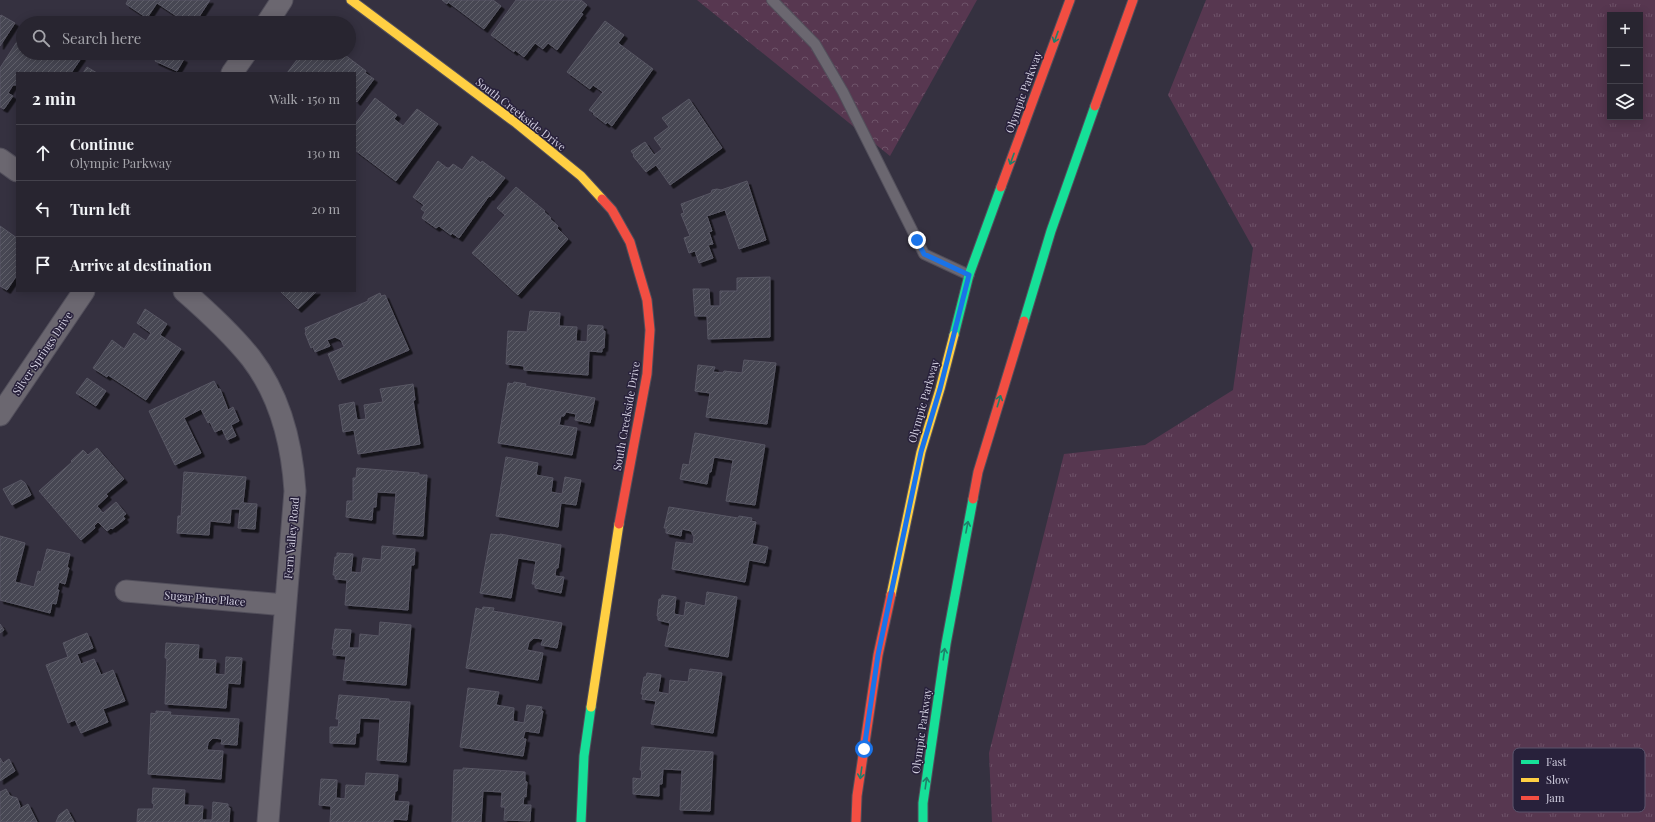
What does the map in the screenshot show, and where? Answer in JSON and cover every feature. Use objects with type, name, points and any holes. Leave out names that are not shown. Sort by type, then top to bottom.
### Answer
[{"type":"main road","name":"South Creekside Drive","points":[[351,0],[516,123],[581,176],[612,210],[630,242],[647,300],[650,330],[647,374],[618,530],[594,687],[584,756],[581,822]]},
{"type":"main road","name":"Olympic Parkway","points":[[856,822],[857,796],[878,655],[921,452],[940,389],[969,275],[1070,0]]},
{"type":"main road","name":"Olympic Parkway","points":[[923,822],[923,803],[946,644],[978,472],[1051,231],[1133,0]]},
{"type":"street","points":[[272,16],[282,0]]},
{"type":"street","points":[[233,72],[241,60]]},
{"type":"street","points":[[0,160],[16,170]]},
{"type":"street","name":"Silver Springs Drive","points":[[0,415],[83,292]]},
{"type":"street","name":"Fern Valley Road","points":[[185,292],[234,338],[252,359],[276,401],[288,435],[293,462],[295,491],[284,605],[268,822]]},
{"type":"street","name":"Sugar Pine Place","points":[[126,591],[284,605]]},
{"type":"lane","points":[[772,0],[814,44],[843,92],[924,254],[969,275]]},
{"type":"green space","points":[[697,0],[977,0],[890,156]]},
{"type":"green space","points":[[1206,0],[1655,0],[1655,822],[992,822],[989,753],[1064,454],[1145,445],[1233,390],[1253,248],[1168,95]]},
{"type":"building","points":[[128,0],[210,0],[200,16],[176,16],[157,3],[148,16],[144,16],[126,4]]},
{"type":"building","points":[[442,0],[493,0],[501,6],[484,29],[448,2],[447,4]]},
{"type":"building","points":[[516,0],[581,0],[587,5],[581,13],[583,14],[557,50],[548,43],[543,49],[535,43],[524,57],[515,50],[514,52],[491,35]]},
{"type":"building","points":[[1,15],[15,23],[0,46],[0,16]]},
{"type":"building","points":[[605,21],[624,35],[618,43],[653,69],[612,126],[607,122],[606,124],[589,110],[603,92],[593,85],[590,89],[567,72]]},
{"type":"building","points":[[16,43],[16,60],[80,60],[72,72],[16,72],[16,85],[13,85],[8,93],[13,96],[4,109],[0,107],[0,68]]},
{"type":"building","points":[[156,60],[183,60],[177,71]]},
{"type":"building","points":[[297,60],[352,60],[366,71],[365,73],[374,79],[357,102],[356,72],[288,72]]},
{"type":"building","points":[[87,67],[95,72],[84,72]]},
{"type":"building","points":[[375,98],[397,115],[394,119],[403,126],[417,109],[438,124],[396,181],[356,151],[356,123]]},
{"type":"building","points":[[689,99],[722,148],[670,185],[656,165],[646,172],[633,156],[634,155],[631,151],[645,142],[654,155],[662,149],[654,138],[669,127],[662,118]]},
{"type":"building","points":[[472,156],[481,163],[482,161],[505,178],[490,197],[489,196],[459,238],[452,233],[451,235],[439,226],[436,228],[422,218],[425,212],[421,209],[424,205],[413,197],[438,161],[447,168],[453,164],[462,170]]},
{"type":"building","points":[[747,181],[766,240],[739,249],[725,210],[707,216],[712,231],[709,232],[713,244],[708,245],[713,258],[699,263],[695,251],[689,253],[684,238],[690,236],[681,214],[684,213],[681,204],[711,193],[712,190],[721,190]]},
{"type":"building","points":[[516,187],[545,211],[544,212],[551,218],[550,219],[558,226],[557,228],[568,239],[518,295],[472,253],[505,215],[497,208]]},
{"type":"building","points":[[0,226],[16,237],[16,276],[7,290],[0,286]]},
{"type":"building","points":[[770,277],[770,337],[708,339],[707,316],[695,316],[693,289],[709,289],[710,306],[720,306],[720,291],[737,291],[737,278]]},
{"type":"building","points":[[281,292],[316,292],[298,309]]},
{"type":"building","points":[[380,293],[381,296],[385,295],[409,350],[339,380],[328,354],[344,347],[341,340],[335,337],[327,340],[330,346],[315,352],[313,347],[311,348],[305,333],[305,328],[368,301],[368,299]]},
{"type":"building","points":[[145,309],[167,324],[160,335],[181,349],[146,400],[108,375],[107,377],[93,368],[112,340],[124,349],[134,333],[146,341],[151,333],[137,323]]},
{"type":"building","points":[[530,311],[560,313],[559,326],[577,327],[576,341],[587,342],[588,325],[603,326],[603,331],[605,331],[604,348],[602,348],[602,352],[589,351],[588,375],[524,370],[524,366],[506,364],[508,331],[527,332]]},
{"type":"building","points":[[744,360],[776,363],[767,424],[706,417],[710,393],[695,391],[698,365],[715,367],[713,372],[723,373],[724,371],[742,373]]},
{"type":"building","points":[[87,378],[106,391],[96,406],[76,393]]},
{"type":"building","points":[[214,381],[218,389],[220,389],[228,410],[233,407],[239,421],[231,425],[236,436],[227,440],[222,429],[215,432],[210,422],[208,423],[201,409],[184,418],[201,453],[175,465],[149,411]]},
{"type":"building","points":[[514,382],[526,384],[525,386],[595,398],[590,423],[575,420],[576,414],[566,412],[564,416],[561,416],[559,425],[577,428],[572,455],[498,443],[508,383],[513,384]]},
{"type":"building","points":[[413,384],[415,400],[413,400],[420,444],[358,454],[354,430],[343,432],[339,405],[354,402],[357,420],[366,419],[364,405],[383,402],[380,389]]},
{"type":"building","points":[[695,433],[765,445],[755,505],[726,501],[733,460],[714,457],[707,484],[680,479],[683,464],[689,465]]},
{"type":"building","points":[[97,448],[124,479],[106,494],[108,496],[97,506],[103,513],[116,502],[126,514],[123,516],[125,519],[107,531],[98,522],[94,526],[95,528],[81,540],[39,491],[72,462],[71,461],[83,450],[88,455]]},
{"type":"building","points":[[506,457],[538,463],[536,475],[553,478],[551,492],[562,494],[565,477],[581,480],[576,505],[561,503],[558,527],[496,516]]},
{"type":"building","points":[[357,468],[427,475],[423,536],[393,534],[396,493],[377,492],[376,507],[373,507],[372,520],[346,517],[347,501],[353,501],[353,478],[356,478]]},
{"type":"building","points":[[184,472],[246,477],[243,503],[257,504],[255,529],[238,528],[240,509],[231,509],[230,523],[210,521],[209,535],[177,533],[178,516],[181,516]]},
{"type":"building","points":[[21,480],[25,483],[31,495],[12,505],[3,489]]},
{"type":"building","points":[[669,507],[738,518],[739,516],[752,518],[751,521],[756,522],[752,544],[768,547],[765,563],[749,560],[745,582],[672,569],[676,542],[693,544],[694,537],[691,531],[682,529],[681,536],[666,533],[666,528],[664,528]]},
{"type":"building","points":[[491,534],[500,534],[561,545],[558,568],[556,568],[555,576],[564,577],[561,593],[535,588],[535,584],[532,584],[536,561],[518,558],[511,598],[480,593]]},
{"type":"building","points":[[0,536],[25,543],[15,582],[34,587],[38,571],[41,572],[47,549],[70,554],[67,567],[69,568],[65,584],[59,582],[56,604],[52,603],[50,613],[0,600]]},
{"type":"building","points":[[382,546],[415,549],[414,565],[411,565],[408,610],[345,605],[347,580],[335,579],[335,575],[333,575],[335,557],[337,557],[337,553],[353,554],[351,572],[361,573],[363,558],[381,560]]},
{"type":"building","points":[[707,592],[737,597],[728,657],[665,646],[670,623],[658,620],[659,599],[661,599],[662,595],[676,597],[674,614],[684,616],[686,602],[705,606]]},
{"type":"building","points":[[483,607],[494,608],[493,611],[562,623],[557,648],[541,645],[543,639],[534,638],[529,642],[527,650],[543,653],[538,680],[466,668],[476,608],[482,610]]},
{"type":"building","points":[[380,622],[411,625],[406,685],[343,680],[346,656],[333,655],[334,649],[332,649],[335,629],[351,630],[349,648],[359,648],[360,634],[379,636]]},
{"type":"building","points":[[0,624],[4,630],[0,633]]},
{"type":"building","points":[[87,633],[93,648],[77,654],[81,664],[94,659],[101,675],[113,670],[125,701],[103,709],[108,722],[81,733],[75,720],[68,723],[46,665],[68,657],[63,643]]},
{"type":"building","points":[[166,643],[199,645],[198,659],[216,660],[215,674],[225,675],[226,657],[242,658],[240,684],[228,683],[226,708],[165,704],[167,658],[165,658]]},
{"type":"building","points":[[690,669],[722,673],[713,733],[651,724],[656,701],[642,699],[643,694],[641,694],[644,677],[646,677],[647,673],[661,675],[658,692],[669,694],[670,680],[688,682]]},
{"type":"building","points":[[468,688],[499,692],[496,705],[514,708],[513,721],[524,723],[527,705],[542,707],[541,711],[543,711],[539,733],[525,731],[523,739],[526,739],[523,756],[460,747]]},
{"type":"building","points":[[339,695],[410,702],[406,762],[377,760],[380,719],[360,718],[359,733],[356,733],[355,744],[330,743],[330,727],[338,727],[339,719],[336,719]]},
{"type":"building","points":[[156,711],[171,712],[170,715],[239,719],[237,745],[221,744],[222,739],[213,738],[208,743],[207,750],[223,751],[221,779],[148,774],[151,713],[156,714]]},
{"type":"building","points":[[642,747],[713,752],[710,811],[680,810],[682,770],[663,769],[662,784],[659,784],[659,796],[633,794],[633,778],[641,779],[642,770],[640,770]]},
{"type":"building","points":[[0,758],[3,763],[9,759],[15,771],[0,781]]},
{"type":"building","points":[[463,768],[525,772],[525,781],[527,782],[526,797],[524,796],[523,805],[531,805],[530,821],[504,820],[505,807],[501,807],[502,792],[483,791],[481,822],[452,822],[454,770],[463,770]]},
{"type":"building","points":[[366,773],[398,775],[397,791],[395,791],[394,801],[409,802],[407,820],[393,819],[393,822],[330,822],[331,806],[319,805],[321,779],[337,780],[336,798],[345,799],[346,785],[365,786]]},
{"type":"building","points":[[153,788],[185,790],[184,805],[203,806],[202,820],[212,820],[213,802],[228,804],[228,808],[230,808],[229,822],[137,822],[138,809],[153,809]]},
{"type":"building","points":[[6,789],[10,796],[17,798],[20,806],[19,809],[28,804],[37,822],[0,822],[0,792]]},
{"type":"building","points":[[67,809],[74,822],[56,822],[59,815]]},
{"type":"traffic: fast","points":[[1024,321],[1051,231],[1095,106]]},
{"type":"traffic: fast","points":[[954,335],[969,275],[1001,187]]},
{"type":"traffic: fast","points":[[923,822],[923,803],[946,644],[973,499]]},
{"type":"traffic: fast","points":[[581,822],[584,756],[591,707]]},
{"type":"traffic: slow","points":[[351,0],[516,123],[581,176],[602,199]]},
{"type":"traffic: slow","points":[[891,595],[921,452],[954,335]]},
{"type":"traffic: slow","points":[[591,707],[619,524]]},
{"type":"traffic: jam","points":[[1001,187],[1070,0]]},
{"type":"traffic: jam","points":[[1095,106],[1133,0]]},
{"type":"traffic: jam","points":[[602,199],[612,210],[630,242],[647,300],[650,330],[647,374],[619,524]]},
{"type":"traffic: jam","points":[[973,499],[978,472],[1024,321]]},
{"type":"traffic: jam","points":[[856,822],[857,796],[878,655],[891,595]]},
{"type":"route","points":[[864,749],[878,655],[921,452],[940,389],[969,275],[924,254],[917,240]]}]
